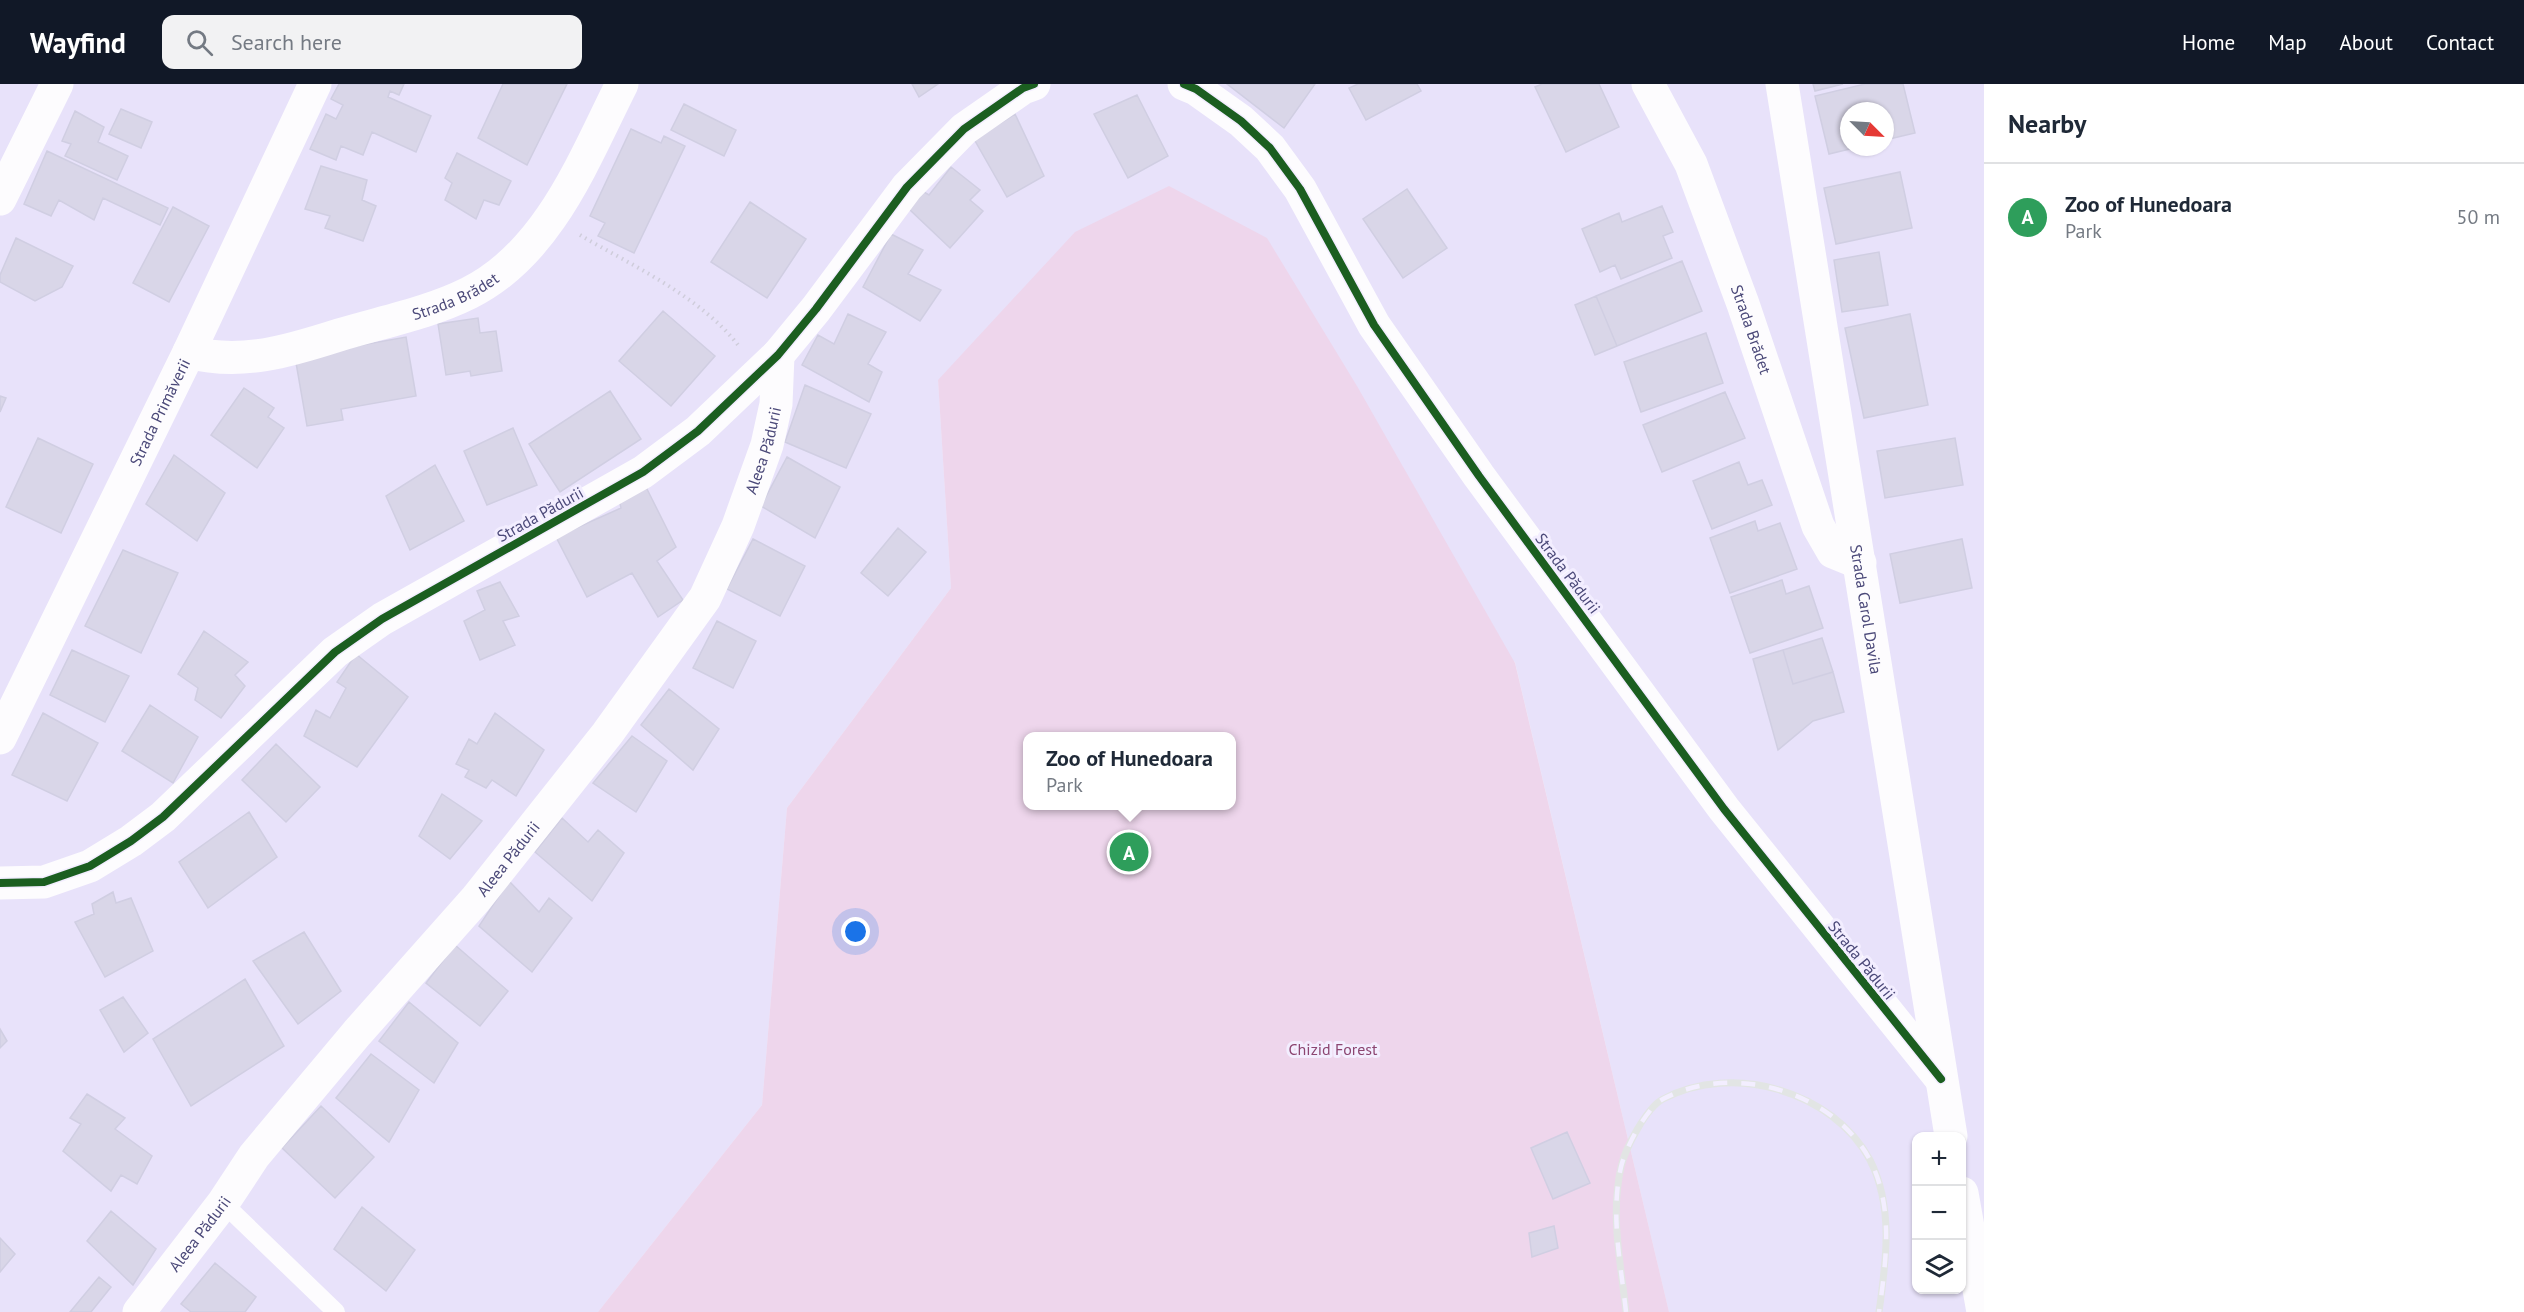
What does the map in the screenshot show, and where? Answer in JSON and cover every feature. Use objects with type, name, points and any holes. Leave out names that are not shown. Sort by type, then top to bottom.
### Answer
[{"type":"street","points":[[0,199],[57,84]]},
{"type":"street","name":"Strada Primăverii","points":[[0,738],[189,352],[315,84]]},
{"type":"street","name":"Strada Brădet","points":[[189,352],[210,358],[234,359],[266,356],[438,305],[469,293],[496,275],[522,253],[551,218],[622,84]]},
{"type":"street","name":"Strada Pădurii","points":[[0,883],[44,882],[90,866],[130,841],[163,817],[335,652],[382,619],[643,472],[698,431],[769,364],[816,309],[908,187],[964,129],[1023,88],[1034,84]]},
{"type":"street","name":"Strada Pădurii","points":[[1184,84],[1196,88],[1241,121],[1270,148],[1300,189],[1374,325],[1479,477],[1724,809],[1941,1079]]},
{"type":"street","name":"Strada Brădet","points":[[1648,84],[1691,164],[1743,304],[1818,526],[1833,552],[1860,563]]},
{"type":"street","name":"Strada Carol Davila","points":[[1782,84],[1950,1132]]},
{"type":"street","name":"Aleea Pădurii","points":[[139,1312],[224,1203],[254,1156],[357,1033],[476,899],[607,734],[705,598],[738,526],[767,445],[776,404],[769,364]]},
{"type":"street","points":[[1966,1216],[1983,1312]]},
{"type":"lane","points":[[224,1203],[336,1312]]},
{"type":"path","points":[[551,218],[667,285],[769,364]]},
{"type":"shaded area","points":[[0,84],[1984,84],[1984,1312],[1669,1312],[1515,662],[938,380],[951,588],[787,808],[762,1105],[598,1312],[0,1312]]},
{"type":"green space","name":"Chizid Forest","points":[[1169,186],[1267,238],[1357,386],[1515,663],[1669,1312],[598,1312],[762,1105],[787,808],[951,588],[938,380],[1075,232]]},
{"type":"building","points":[[339,84],[404,84],[399,95],[390,91],[388,97],[431,116],[416,152],[372,132],[363,155],[341,146],[336,160],[310,149],[326,114],[336,119],[343,105],[331,99]]},
{"type":"building","points":[[503,84],[567,84],[527,165],[478,138]]},
{"type":"building","points":[[912,84],[938,84],[919,97]]},
{"type":"building","points":[[1227,84],[1315,84],[1284,128]]},
{"type":"building","points":[[1358,84],[1417,84],[1421,91],[1366,120],[1349,88]]},
{"type":"building","points":[[1542,84],[1599,84],[1619,127],[1566,152],[1535,87]]},
{"type":"building","points":[[1813,84],[1843,84],[1815,91]]},
{"type":"building","points":[[1865,84],[1903,84],[1915,133],[1894,138],[1894,102],[1840,102],[1840,151],[1829,154],[1815,96]]},
{"type":"building","points":[[1137,95],[1168,156],[1128,178],[1094,114]]},
{"type":"building","points":[[684,104],[736,130],[724,156],[671,130]]},
{"type":"building","points":[[121,109],[152,122],[141,148],[109,134]]},
{"type":"building","points":[[75,111],[104,127],[98,142],[128,156],[117,180],[65,156],[71,144],[62,141]]},
{"type":"building","points":[[1015,114],[1044,176],[1007,197],[974,139]]},
{"type":"building","points":[[631,129],[661,143],[664,136],[685,146],[634,253],[598,236],[605,223],[590,216]]},
{"type":"building","points":[[47,151],[168,208],[160,225],[103,198],[94,220],[59,200],[51,216],[24,204]]},
{"type":"building","points":[[457,153],[511,181],[499,205],[484,200],[476,219],[445,200],[452,183],[445,178]]},
{"type":"building","points":[[321,166],[367,180],[362,200],[376,206],[363,241],[325,228],[330,216],[305,209]]},
{"type":"building","points":[[951,167],[980,190],[970,200],[983,211],[950,248],[908,208],[919,189],[929,195]]},
{"type":"building","points":[[1900,172],[1912,228],[1836,244],[1824,188]]},
{"type":"building","points":[[1407,189],[1447,248],[1403,278],[1363,219]]},
{"type":"building","points":[[750,202],[806,239],[767,298],[711,262]]},
{"type":"building","points":[[1662,206],[1673,232],[1663,236],[1672,258],[1621,279],[1615,265],[1600,272],[1582,229],[1619,213],[1622,222]]},
{"type":"building","points":[[173,207],[209,226],[169,302],[133,283]]},
{"type":"building","points":[[891,234],[923,250],[908,274],[941,290],[920,321],[863,287]]},
{"type":"building","points":[[16,238],[73,266],[62,287],[35,301],[0,282],[0,275]]},
{"type":"building","points":[[1879,252],[1888,305],[1842,312],[1834,260]]},
{"type":"building","points":[[1682,261],[1702,311],[1617,346],[1596,296]]},
{"type":"building","points":[[1596,296],[1617,346],[1595,355],[1575,305]]},
{"type":"building","points":[[663,311],[715,356],[671,406],[619,361]]},
{"type":"building","points":[[848,314],[886,332],[868,364],[882,372],[869,402],[802,365],[818,335],[834,344]]},
{"type":"building","points":[[1910,314],[1928,405],[1864,418],[1845,328]]},
{"type":"building","points":[[478,318],[480,333],[496,331],[502,371],[471,376],[470,371],[446,375],[438,324]]},
{"type":"building","points":[[1706,333],[1723,383],[1641,412],[1624,362]]},
{"type":"building","points":[[406,337],[416,396],[341,409],[343,420],[307,426],[295,357]]},
{"type":"building","points":[[805,385],[871,414],[846,468],[785,442]]},
{"type":"building","points":[[244,388],[274,408],[268,417],[284,428],[257,468],[211,435]]},
{"type":"building","points":[[610,391],[641,439],[560,492],[529,444]]},
{"type":"building","points":[[1725,392],[1745,438],[1662,472],[1643,425]]},
{"type":"building","points":[[0,396],[6,398],[0,412]]},
{"type":"building","points":[[513,428],[537,485],[487,505],[464,451]]},
{"type":"building","points":[[38,438],[93,464],[61,533],[6,507]]},
{"type":"building","points":[[1955,438],[1963,485],[1885,498],[1877,451]]},
{"type":"building","points":[[174,455],[225,493],[197,541],[146,504]]},
{"type":"building","points":[[787,457],[840,487],[815,538],[761,506]]},
{"type":"building","points":[[1739,462],[1748,485],[1762,480],[1772,505],[1712,529],[1693,481]]},
{"type":"building","points":[[435,465],[464,521],[410,550],[386,496]]},
{"type":"building","points":[[643,481],[676,547],[657,561],[683,600],[658,617],[632,573],[587,597],[556,537],[621,508],[618,495]]},
{"type":"building","points":[[1755,521],[1758,531],[1780,523],[1797,569],[1730,593],[1710,538]]},
{"type":"building","points":[[898,528],[926,552],[888,596],[861,573]]},
{"type":"building","points":[[753,539],[805,566],[780,616],[727,589]]},
{"type":"building","points":[[1962,539],[1972,588],[1900,603],[1890,554]]},
{"type":"building","points":[[123,550],[178,573],[141,653],[85,626]]},
{"type":"building","points":[[1782,580],[1786,594],[1809,586],[1823,628],[1750,653],[1731,597]]},
{"type":"building","points":[[500,582],[519,616],[503,621],[515,645],[480,660],[464,621],[485,610],[477,591]]},
{"type":"building","points":[[717,621],[756,641],[733,688],[693,668]]},
{"type":"building","points":[[204,631],[248,662],[235,675],[245,686],[221,718],[195,700],[198,688],[178,674]]},
{"type":"building","points":[[1822,638],[1833,672],[1793,684],[1783,650]]},
{"type":"building","points":[[72,650],[129,676],[105,722],[50,695]]},
{"type":"building","points":[[1783,650],[1793,684],[1833,672],[1844,712],[1813,721],[1778,750],[1753,659]]},
{"type":"building","points":[[356,654],[408,697],[357,767],[304,736],[316,710],[330,718],[346,688],[337,682]]},
{"type":"building","points":[[669,689],[719,729],[693,770],[641,725]]},
{"type":"building","points":[[150,705],[198,737],[173,783],[122,751]]},
{"type":"building","points":[[43,713],[98,743],[67,801],[12,775]]},
{"type":"building","points":[[495,713],[544,750],[516,796],[492,780],[486,788],[465,777],[469,770],[456,764],[469,739],[477,744]]},
{"type":"building","points":[[632,736],[667,761],[636,812],[593,783]]},
{"type":"building","points":[[276,744],[320,787],[286,822],[242,780]]},
{"type":"building","points":[[442,794],[482,821],[450,859],[419,836]]},
{"type":"building","points":[[249,812],[277,857],[208,908],[179,862]]},
{"type":"building","points":[[562,818],[588,842],[598,830],[624,853],[592,901],[535,852]]},
{"type":"building","points":[[509,881],[539,912],[549,898],[572,918],[532,972],[479,926]]},
{"type":"building","points":[[113,892],[116,903],[131,898],[153,951],[105,977],[75,922],[94,914],[92,904]]},
{"type":"building","points":[[304,932],[341,991],[298,1024],[253,961]]},
{"type":"building","points":[[455,945],[508,991],[480,1026],[426,983]]},
{"type":"building","points":[[245,979],[284,1046],[191,1106],[153,1039]]},
{"type":"building","points":[[123,997],[148,1033],[124,1052],[100,1010]]},
{"type":"building","points":[[409,1002],[458,1043],[434,1083],[379,1041]]},
{"type":"building","points":[[0,1029],[7,1041],[0,1048]]},
{"type":"building","points":[[371,1054],[419,1090],[389,1142],[336,1098]]},
{"type":"building","points":[[87,1094],[125,1118],[115,1129],[152,1156],[137,1184],[121,1175],[111,1191],[63,1151],[81,1124],[70,1118]]},
{"type":"building","points":[[321,1106],[374,1157],[335,1198],[282,1148]]},
{"type":"building","points":[[1567,1132],[1590,1183],[1553,1199],[1531,1148]]},
{"type":"building","points":[[362,1207],[415,1250],[386,1291],[334,1249]]},
{"type":"building","points":[[111,1211],[156,1249],[133,1285],[87,1241]]},
{"type":"building","points":[[1554,1226],[1558,1248],[1532,1257],[1529,1233]]},
{"type":"building","points":[[0,1238],[15,1254],[0,1272]]},
{"type":"building","points":[[215,1263],[256,1297],[245,1312],[191,1312],[181,1304]]},
{"type":"building","points":[[99,1277],[111,1287],[91,1312],[70,1312]]},
{"type":"railway","points":[[1626,1312],[1616,1204],[1621,1167],[1627,1150],[1643,1120],[1656,1104],[1690,1088],[1720,1083],[1750,1084],[1779,1090],[1807,1101],[1832,1116],[1853,1136],[1870,1160],[1878,1178],[1885,1216],[1886,1254],[1879,1312]]},
{"type":"cycle path","points":[[0,883],[44,882],[90,866],[131,841],[163,817],[335,652],[382,619],[643,472],[698,431],[778,355],[816,309],[907,187],[964,129],[1023,88],[1034,84]]},
{"type":"cycle path","points":[[1184,84],[1196,89],[1241,121],[1270,148],[1300,189],[1374,325],[1479,476],[1724,809],[1941,1079]]},
{"type":"place","name":"Zoo of Hunedoara","points":[[1129,852]]}]
